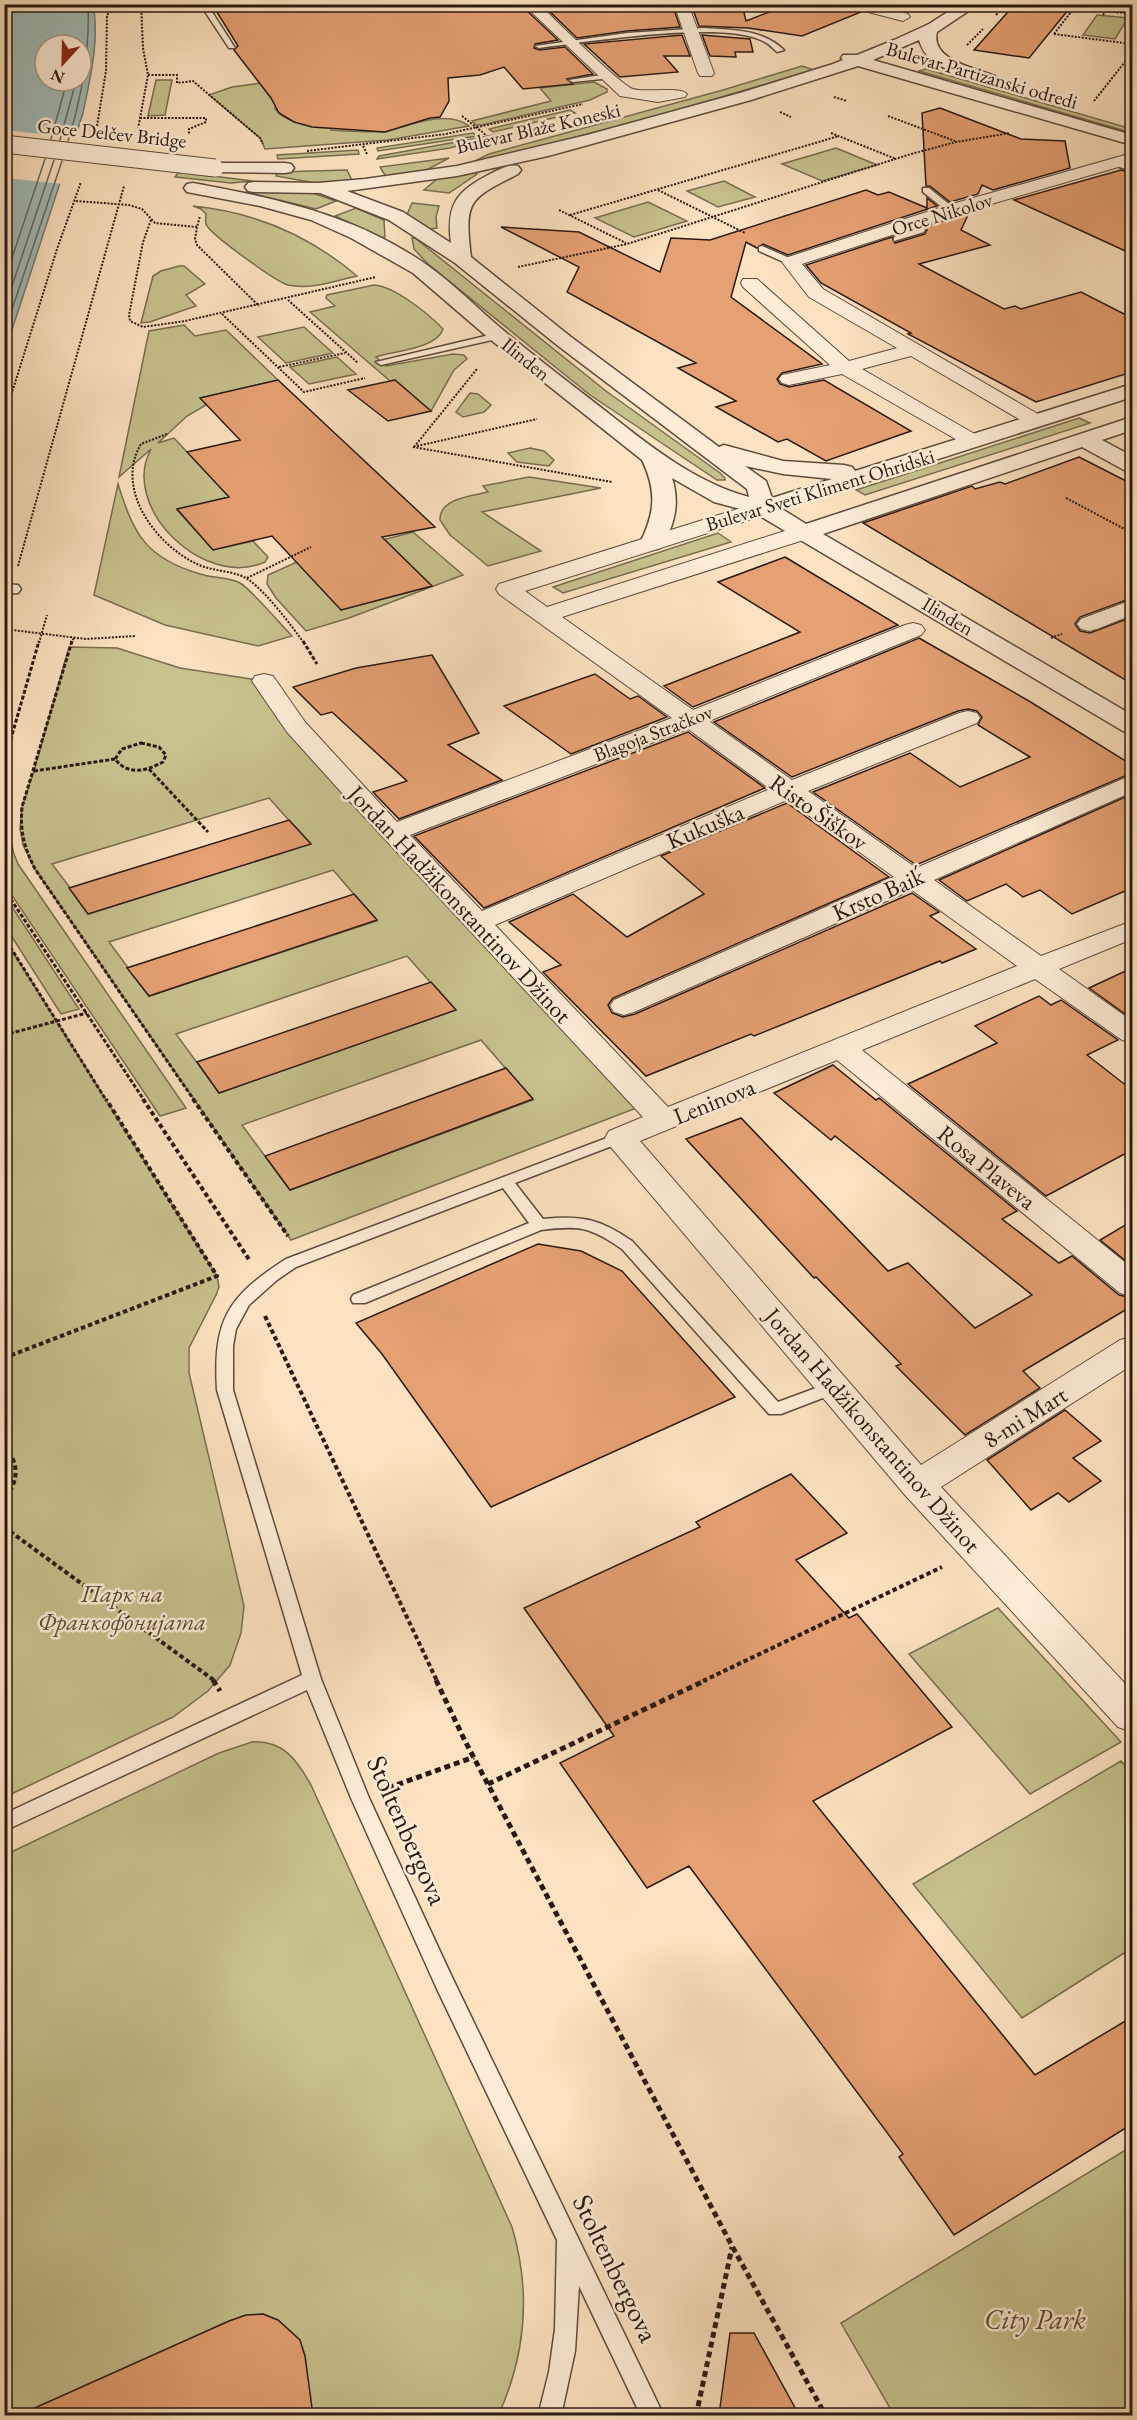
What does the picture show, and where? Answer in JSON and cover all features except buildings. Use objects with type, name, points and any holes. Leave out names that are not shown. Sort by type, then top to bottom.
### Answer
[{"type":"street","points":[[530,4],[608,76],[624,104]]},
{"type":"street","points":[[681,4],[712,78]]},
{"type":"street","points":[[854,4],[908,15]]},
{"type":"street","name":"Bulevar Blaže Koneski","points":[[193,188],[318,188],[433,175],[544,153],[774,89],[930,30],[972,4]]},
{"type":"street","points":[[882,26],[908,15]]},
{"type":"street","name":"Bulevar Partizanski odredi","points":[[859,43],[1004,85],[940,59],[926,45],[926,38],[930,30]]},
{"type":"street","name":"Bulevar Partizanski odredi","points":[[832,53],[1132,140]]},
{"type":"street","name":"Bulevar Blaže Koneski","points":[[624,104],[679,94],[712,78]]},
{"type":"street","points":[[774,89],[858,79],[907,82],[975,94]]},
{"type":"street","name":"Goce Delčev Bridge","points":[[4,144],[215,168]]},
{"type":"street","points":[[403,205],[433,175],[504,144]]},
{"type":"street","points":[[462,258],[457,223],[461,203],[476,189],[544,153]]},
{"type":"street","points":[[215,168],[299,160]]},
{"type":"street","name":"Orce Nikolov","points":[[791,262],[951,210],[1127,163]]},
{"type":"street","name":"Ilinden","points":[[215,168],[403,205],[462,258],[564,341],[758,486],[763,508]]},
{"type":"street","name":"Goce Delčev Bridge","points":[[170,185],[193,188]]},
{"type":"street","name":"Ilinden","points":[[193,188],[261,201],[318,216],[358,234],[420,269],[498,336],[651,457],[722,497],[763,508],[1132,726]]},
{"type":"street","name":"Ilinden","points":[[403,205],[404,244],[420,269]]},
{"type":"street","points":[[791,262],[816,293],[1036,421]]},
{"type":"street","points":[[750,283],[844,368],[973,441]]},
{"type":"street","points":[[771,303],[816,293]]},
{"type":"street","points":[[789,379],[844,368],[912,350]]},
{"type":"street","name":"Bulevar Sveti Kliment Ohridski","points":[[507,589],[1132,390]]},
{"type":"street","name":"Bulevar Sveti Kliment Ohridski","points":[[543,616],[1132,423]]},
{"type":"street","points":[[1084,440],[1132,465]]},
{"type":"street","points":[[703,444],[748,461],[792,470],[840,472],[888,468]]},
{"type":"street","points":[[651,457],[662,477],[666,505],[665,515],[652,543]]},
{"type":"street","name":"Risto Šiškov","points":[[507,589],[1132,1034]]},
{"type":"street","points":[[1089,624],[1132,607]]},
{"type":"street","name":"Blagoja Stračkov","points":[[392,833],[690,720],[913,630]]},
{"type":"street","name":"Jordan Hadžikonstantinov Džinot","points":[[264,681],[296,727],[392,833],[664,1121]]},
{"type":"street","name":"Kukuška","points":[[476,923],[789,790],[968,718]]},
{"type":"street","name":"Krsto Baiḱ","points":[[624,1006],[1132,783]]},
{"type":"street","name":"Leninova","points":[[620,1138],[1132,929]]},
{"type":"street","name":"Rosa Plaveva","points":[[842,1049],[1132,1286]]},
{"type":"street","name":"Jordan Hadžikonstantinov Džinot","points":[[620,1138],[917,1485],[1132,1716]]},
{"type":"street","name":"8-mi Mart","points":[[917,1485],[1132,1349]]},
{"type":"lane","points":[[203,4],[232,46]]},
{"type":"lane","points":[[539,46],[690,30],[751,36],[777,45],[784,58]]},
{"type":"lane","points":[[573,80],[608,76]]},
{"type":"lane","points":[[926,190],[951,210]]},
{"type":"lane","points":[[897,239],[921,230],[925,219]]},
{"type":"lane","points":[[762,249],[791,262]]},
{"type":"lane","points":[[381,362],[498,336]]},
{"type":"lane","name":"Leninova","points":[[291,1263],[620,1138]]},
{"type":"lane","points":[[506,1182],[539,1225]]},
{"type":"lane","points":[[359,1299],[539,1225],[572,1221],[604,1229],[627,1245],[775,1410],[835,1387]]},
{"type":"lane","name":"Stoltenbergova","points":[[291,1263],[249,1292],[225,1335],[223,1363],[225,1390],[312,1679],[360,1798],[439,1972],[653,2415]]},
{"type":"lane","points":[[4,1823],[312,1679]]},
{"type":"lane","points":[[549,2415],[556,2397],[570,2303],[567,2236]]},
{"type":"path","points":[[97,127],[108,71],[107,15],[117,4]]},
{"type":"path","points":[[138,129],[147,75],[141,4]]},
{"type":"path","points":[[993,18],[1006,4]]},
{"type":"path","points":[[1077,4],[1054,34],[1132,44]]},
{"type":"path","points":[[1103,15],[1110,4]]},
{"type":"path","points":[[1106,11],[1132,14]]},
{"type":"path","points":[[964,47],[987,25]]},
{"type":"path","points":[[1103,103],[1094,101],[1132,53]]},
{"type":"path","points":[[147,75],[177,75],[177,83],[193,81],[261,138],[266,149]]},
{"type":"path","points":[[828,94],[847,101]]},
{"type":"path","points":[[299,160],[363,146],[477,129],[588,103]]},
{"type":"path","points":[[462,116],[487,136]]},
{"type":"path","points":[[888,116],[956,142]]},
{"type":"path","points":[[140,118],[205,117],[206,122],[188,131],[195,138]]},
{"type":"path","points":[[517,267],[627,244],[956,142],[1019,132]]},
{"type":"path","points":[[831,133],[896,159]]},
{"type":"path","points":[[570,216],[838,136]]},
{"type":"path","points":[[363,146],[367,154]]},
{"type":"path","points":[[4,418],[54,259],[82,180]]},
{"type":"path","points":[[8,589],[125,183]]},
{"type":"path","points":[[658,190],[714,218]]},
{"type":"path","points":[[76,201],[120,204],[142,209],[151,220],[162,225],[197,226]]},
{"type":"path","points":[[559,210],[627,244]]},
{"type":"path","points":[[198,213],[200,218],[195,240],[197,244],[259,306]]},
{"type":"path","points":[[151,220],[143,243],[130,321],[136,325],[150,327],[222,314],[379,276]]},
{"type":"path","points":[[287,299],[359,364]]},
{"type":"path","points":[[222,314],[304,392],[373,377]]},
{"type":"path","points":[[278,367],[346,352]]},
{"type":"path","points":[[413,447],[477,369]]},
{"type":"path","points":[[413,447],[537,419]]},
{"type":"path","points":[[167,434],[141,444],[133,460],[136,495],[145,518],[163,543],[178,555],[213,570],[247,578],[300,633],[317,664]]},
{"type":"path","points":[[413,447],[612,482]]},
{"type":"path","points":[[1066,498],[1132,533]]},
{"type":"path","points":[[247,578],[311,547]]},
{"type":"path","points":[[4,763],[47,615]]},
{"type":"path","points":[[4,629],[74,638],[120,639],[135,636]]},
{"type":"path","points":[[74,638],[69,647],[22,807],[20,829],[23,845],[35,869],[291,1239]]},
{"type":"path","points":[[154,744],[163,749],[166,755],[163,762],[148,769],[129,770],[119,766],[115,759],[118,752],[128,746],[154,744]]},
{"type":"path","points":[[34,771],[115,759]]},
{"type":"path","points":[[148,769],[208,832]]},
{"type":"path","points":[[4,889],[251,1263]]},
{"type":"path","points":[[4,938],[217,1276],[4,1358]]},
{"type":"path","points":[[4,1035],[87,1013]]},
{"type":"path","points":[[268,1319],[474,1757],[732,2246],[826,2415]]},
{"type":"path","points":[[4,1446],[14,1455],[18,1467],[18,1480],[4,1499]]},
{"type":"path","points":[[4,1527],[216,1682]]},
{"type":"path","points":[[488,1784],[978,1550]]},
{"type":"path","points":[[360,1798],[474,1757]]},
{"type":"path","points":[[696,2415],[732,2246]]},
{"type":"green space","points":[[1097,15],[1128,18],[1115,39],[1083,35]]},
{"type":"green space","points":[[802,66],[814,70],[653,117],[483,161],[475,161],[489,154]]},
{"type":"green space","points":[[926,69],[1132,129],[1132,133],[919,71]]},
{"type":"green space","points":[[156,80],[172,80],[165,115],[148,116]]},
{"type":"green space","points":[[275,81],[275,109],[286,118],[300,123],[330,127],[331,130],[369,132],[388,131],[418,122],[440,119],[460,121],[469,126],[388,140],[265,149],[260,138],[209,95],[232,87]]},
{"type":"green space","points":[[594,82],[607,89],[607,92],[590,100],[482,125],[476,125],[472,121],[551,101],[540,88]]},
{"type":"green space","points":[[570,110],[575,113],[493,132],[489,129]]},
{"type":"green space","points":[[473,133],[477,136],[378,151],[377,148]]},
{"type":"green space","points":[[500,134],[450,148],[377,159],[379,156]]},
{"type":"green space","points":[[836,148],[877,165],[822,181],[782,164]]},
{"type":"green space","points":[[358,150],[359,154],[278,159],[277,155]]},
{"type":"green space","points":[[449,158],[421,173],[386,177],[380,167]]},
{"type":"green space","points":[[347,170],[352,180],[315,183],[276,176],[278,172]]},
{"type":"green space","points":[[179,172],[253,181],[231,183],[175,177]]},
{"type":"green space","points":[[473,172],[477,174],[449,193],[424,190],[437,179]]},
{"type":"green space","points":[[724,181],[755,197],[718,207],[687,191]]},
{"type":"green space","points":[[304,190],[336,201],[316,209],[246,192]]},
{"type":"green space","points":[[648,202],[687,221],[634,237],[595,218]]},
{"type":"green space","points":[[412,203],[439,206],[436,217],[437,228],[430,229],[406,217]]},
{"type":"green space","points":[[193,206],[238,214],[280,228],[320,249],[357,276],[314,286],[288,285],[230,247],[206,224],[206,214]]},
{"type":"green space","points":[[356,208],[384,220],[385,237],[380,238],[335,216]]},
{"type":"green space","points":[[412,238],[415,238],[606,391],[720,473],[725,480],[717,480],[590,395],[428,264],[414,249]]},
{"type":"green space","points":[[184,266],[205,284],[186,295],[196,306],[141,323],[153,276]]},
{"type":"green space","points":[[374,285],[401,295],[443,329],[439,336],[424,345],[376,357],[386,366],[453,354],[464,355],[467,359],[454,370],[431,411],[395,380],[390,381],[310,312],[335,306],[326,298],[327,295]]},
{"type":"green space","points":[[184,325],[195,336],[226,330],[278,380],[201,398],[206,405],[187,416],[158,443],[174,438],[187,452],[247,493],[177,510],[213,550],[253,541],[268,557],[265,562],[241,568],[217,564],[194,554],[173,538],[157,518],[147,495],[144,472],[151,449],[119,477],[149,331]]},
{"type":"green space","points":[[304,327],[333,353],[286,363],[258,337]]},
{"type":"green space","points":[[337,357],[356,374],[309,384],[290,367]]},
{"type":"green space","points":[[470,393],[478,394],[491,405],[484,412],[463,417],[456,412]]},
{"type":"green space","points":[[1079,418],[1090,423],[865,495],[856,490]]},
{"type":"green space","points":[[530,448],[544,451],[554,460],[549,466],[517,462],[508,453]]},
{"type":"green space","points":[[529,477],[601,488],[482,512],[541,551],[488,566],[450,535],[440,520],[441,513],[451,503],[458,499],[488,492],[483,486]]},
{"type":"green space","points":[[118,484],[137,531],[155,552],[182,568],[231,580],[245,586],[292,636],[258,646],[165,625],[94,595]]},
{"type":"green space","points":[[413,532],[463,575],[349,618],[306,631],[276,598],[267,584],[268,575],[317,553],[341,610],[432,586],[390,545],[365,551],[360,546]]},
{"type":"green space","points":[[718,533],[731,542],[563,593],[553,587]]},
{"type":"green space","points":[[69,647],[117,648],[180,668],[264,681],[647,1104],[291,1240],[35,869],[23,845],[20,829],[22,807]],"holes":[[[269,798],[310,844],[89,913],[52,864]],[[333,870],[377,921],[149,996],[109,942]],[[407,956],[455,1010],[219,1093],[176,1034]],[[481,1040],[533,1100],[290,1190],[242,1125]]]},
{"type":"green space","points":[[8,803],[12,846],[18,864],[186,1108],[160,1116],[7,888],[4,881],[4,806]]},
{"type":"green space","points":[[4,896],[79,1009],[61,1014],[5,926]]},
{"type":"green space","name":"Парк на Франкофонијата","points":[[4,938],[217,1276],[219,1287],[216,1295],[189,1348],[189,1373],[244,1606],[241,1633],[230,1665],[208,1691],[173,1717],[5,1797]]},
{"type":"green space","points":[[998,1608],[1121,1742],[1030,1794],[909,1654]]},
{"type":"green space","points":[[252,1742],[272,1744],[288,1753],[311,1785],[512,2227],[522,2275],[523,2323],[515,2370],[498,2416],[4,2415],[5,1855],[219,1753]]},
{"type":"green space","points":[[1121,1761],[1132,1773],[1132,1948],[1022,2018],[913,1884]]},
{"type":"green space","name":"City Park","points":[[1132,2146],[1132,2415],[894,2415],[841,2323]]},
{"type":"water","points":[[5,5],[93,5],[95,45],[93,59],[93,33],[33,33],[33,93],[87,93],[83,113],[5,351]]},
{"type":"pier","points":[[5,130],[78,138],[63,184],[5,178]]}]
